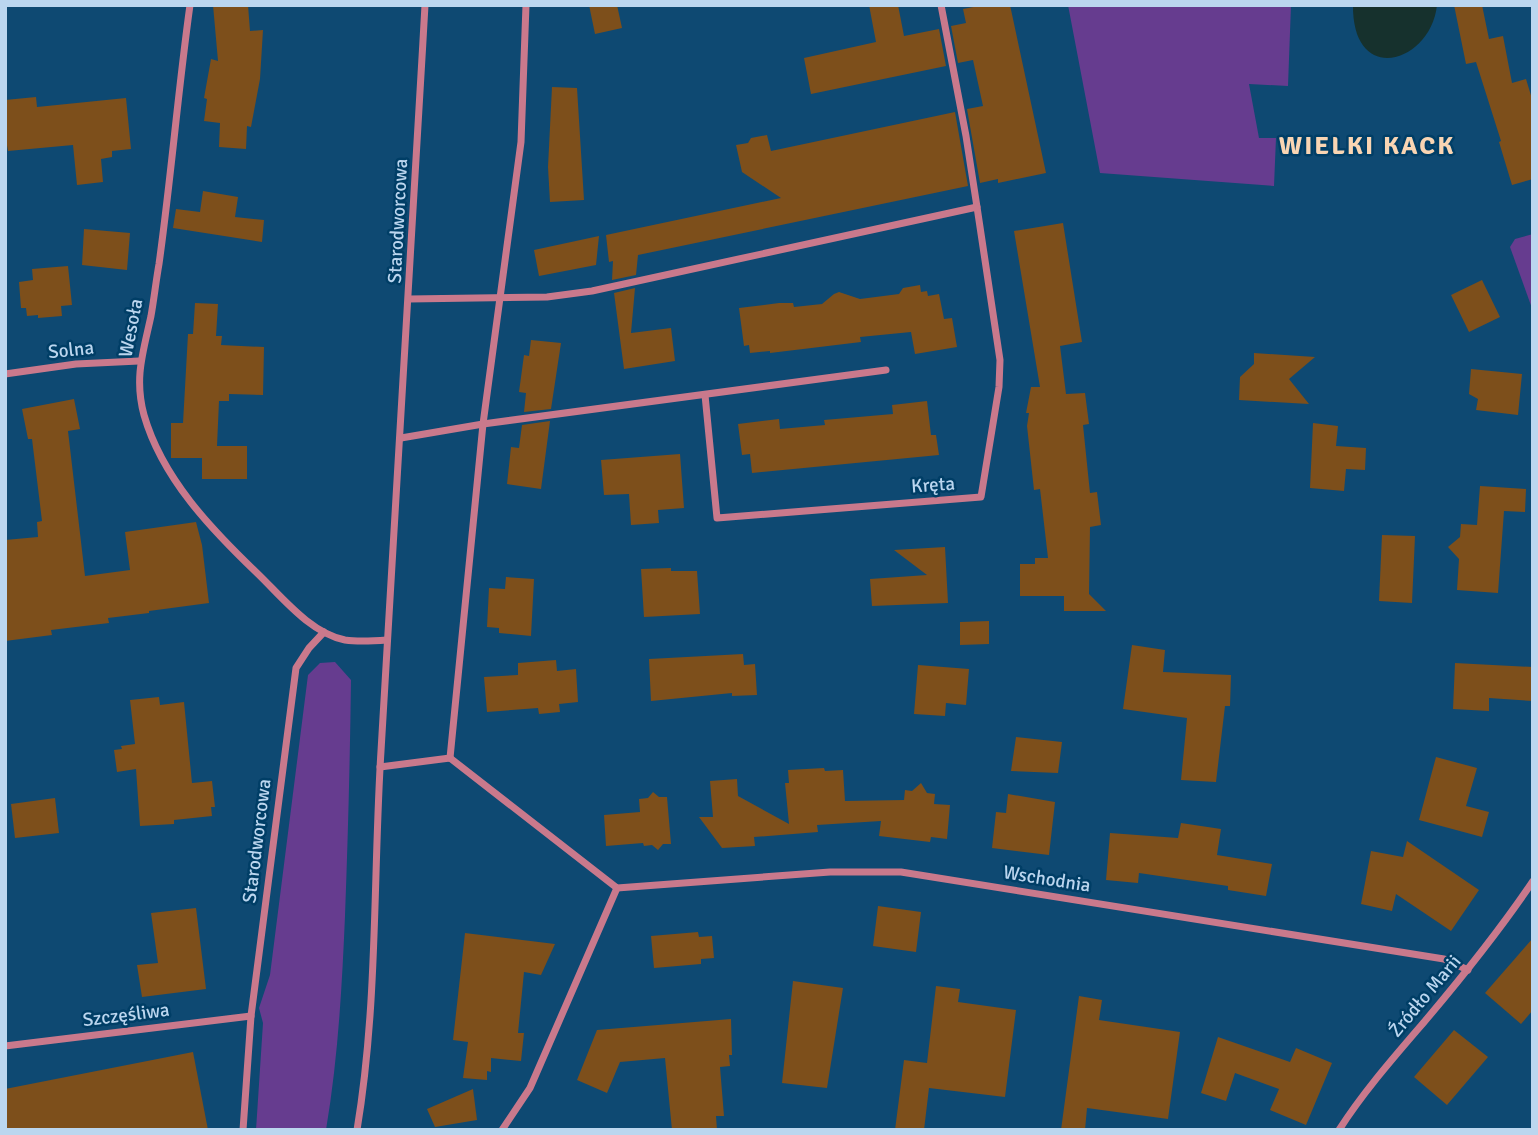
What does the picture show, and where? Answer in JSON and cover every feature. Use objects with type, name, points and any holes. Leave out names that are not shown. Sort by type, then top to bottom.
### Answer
[{"type":"street","name":"Wesoła","points":[[190,5],[159,262],[151,316],[139,361],[139,388],[144,415],[155,446],[200,513],[224,541],[301,615],[324,632]]},
{"type":"street","name":"Starodworcowa","points":[[357,1130],[366,1071],[375,960],[380,767],[425,5]]},
{"type":"street","points":[[450,758],[484,424],[520,142],[526,5]]},
{"type":"street","name":"Kręta","points":[[705,395],[717,518],[981,497],[999,387],[1000,360],[966,136],[941,5]]},
{"type":"street","points":[[409,299],[547,297],[592,291],[977,207]]},
{"type":"street","name":"Solna","points":[[5,374],[76,364],[139,361]]},
{"type":"street","points":[[401,438],[484,424],[886,370]]},
{"type":"street","name":"Starodworcowa","points":[[243,1130],[251,1016],[296,668],[324,632]]},
{"type":"street","points":[[324,632],[357,641],[387,640]]},
{"type":"street","points":[[380,767],[450,758],[617,888],[530,1088],[502,1130]]},
{"type":"street","name":"Wschodnia","points":[[617,888],[830,872],[901,872],[1444,959],[1468,970]]},
{"type":"street","name":"Źródło Marii","points":[[1339,1130],[1390,1062],[1468,970],[1533,881]]},
{"type":"street","name":"Szczęśliwa","points":[[5,1046],[251,1016]]},
{"type":"shaded area","points":[[1068,5],[1291,5],[1288,86],[1249,84],[1259,138],[1276,138],[1274,186],[1100,173]]},
{"type":"shaded area","points":[[1353,5],[1437,5],[1432,25],[1421,41],[1408,52],[1392,57],[1378,56],[1365,48],[1356,31]]},
{"type":"shaded area","points":[[1533,234],[1533,311],[1510,247],[1515,239]]},
{"type":"shaded area","points":[[335,662],[351,680],[350,739],[341,996],[326,1130],[256,1130],[263,1023],[259,1008],[270,975],[308,675],[320,663]]},
{"type":"building","points":[[213,5],[248,5],[250,31],[263,30],[260,79],[251,127],[247,126],[246,149],[219,147],[220,123],[204,121],[207,99],[204,98],[211,59],[218,61]]},
{"type":"building","points":[[589,5],[617,5],[622,28],[595,34]]},
{"type":"building","points":[[869,5],[898,5],[904,36],[939,29],[946,66],[811,94],[804,58],[876,42]]},
{"type":"building","points":[[984,5],[1010,5],[1046,173],[998,183],[998,179],[980,183],[967,109],[983,106],[973,60],[958,63],[951,26],[966,23],[963,9]]},
{"type":"building","points":[[1454,5],[1482,5],[1489,39],[1503,36],[1512,83],[1526,79],[1533,102],[1533,179],[1512,185],[1476,62],[1466,64]]},
{"type":"building","points":[[552,87],[577,88],[584,200],[550,202],[548,167]]},
{"type":"building","points":[[36,97],[37,107],[126,98],[131,149],[112,151],[112,157],[101,159],[103,182],[77,185],[73,145],[8,151],[5,100]]},
{"type":"building","points":[[955,112],[968,186],[638,255],[636,275],[612,280],[613,261],[609,262],[606,235],[781,198],[742,172],[736,145],[767,135],[771,151]]},
{"type":"building","points":[[203,191],[238,197],[235,217],[264,220],[262,242],[173,228],[176,209],[200,212]]},
{"type":"building","points":[[1063,223],[1082,342],[1060,346],[1066,394],[1085,393],[1089,424],[1083,425],[1090,493],[1097,492],[1101,525],[1090,527],[1089,594],[1106,611],[1064,611],[1064,596],[1020,596],[1020,564],[1035,564],[1035,558],[1048,558],[1040,489],[1034,490],[1027,426],[1029,413],[1026,413],[1031,387],[1040,387],[1014,231]]},
{"type":"building","points":[[84,229],[130,233],[127,270],[82,265]]},
{"type":"building","points":[[599,236],[596,265],[539,276],[534,250]]},
{"type":"building","points":[[68,266],[72,305],[61,306],[62,316],[27,316],[26,308],[21,308],[19,282],[33,280],[32,269]]},
{"type":"building","points":[[1482,280],[1500,317],[1469,332],[1451,295]]},
{"type":"building","points":[[920,285],[921,292],[927,291],[928,296],[939,294],[944,319],[952,318],[957,347],[915,354],[911,332],[860,337],[861,342],[770,353],[750,353],[749,345],[744,346],[739,308],[779,303],[793,303],[794,307],[822,304],[839,292],[860,299],[899,294],[903,288]]},
{"type":"building","points":[[635,288],[631,333],[671,328],[675,361],[624,369],[614,293]]},
{"type":"building","points":[[195,303],[218,304],[216,336],[222,336],[221,345],[264,347],[263,395],[229,394],[229,401],[219,401],[217,446],[247,446],[247,479],[202,479],[202,458],[171,458],[171,423],[183,423],[188,334],[193,334]]},
{"type":"building","points":[[531,340],[561,343],[551,409],[524,412],[526,393],[519,392],[524,355],[529,356]]},
{"type":"building","points":[[1254,353],[1315,357],[1289,379],[1309,404],[1239,400],[1240,377],[1254,364]]},
{"type":"building","points":[[1471,369],[1522,374],[1518,415],[1476,410],[1478,399],[1469,394]]},
{"type":"building","points":[[74,399],[80,429],[68,431],[85,576],[130,570],[125,532],[196,522],[202,545],[209,603],[108,618],[109,623],[51,630],[52,635],[5,641],[5,540],[38,537],[37,522],[42,521],[32,439],[28,439],[22,409]]},
{"type":"building","points":[[927,401],[931,435],[936,435],[939,455],[752,473],[750,454],[742,455],[738,424],[779,419],[780,429],[825,425],[824,420],[893,414],[892,405]]},
{"type":"building","points":[[550,421],[541,489],[507,484],[511,447],[519,448],[522,425]]},
{"type":"building","points":[[1313,423],[1338,426],[1336,446],[1366,448],[1365,470],[1346,469],[1344,491],[1310,488]]},
{"type":"building","points":[[680,454],[684,508],[658,510],[659,523],[631,525],[629,494],[604,495],[601,460]]},
{"type":"building","points":[[1480,486],[1526,489],[1525,512],[1504,511],[1498,593],[1457,590],[1459,559],[1448,547],[1460,537],[1461,524],[1477,525]]},
{"type":"building","points":[[1382,535],[1415,536],[1412,603],[1379,601]]},
{"type":"building","points":[[945,547],[948,603],[872,606],[870,579],[927,575],[894,550]]},
{"type":"building","points":[[671,568],[671,571],[697,571],[700,614],[644,617],[641,569]]},
{"type":"building","points":[[506,577],[534,579],[531,636],[499,633],[499,628],[487,627],[489,588],[505,589]]},
{"type":"building","points":[[989,621],[989,644],[960,645],[960,622]]},
{"type":"building","points":[[1132,645],[1165,650],[1163,672],[1231,675],[1230,706],[1225,706],[1216,782],[1181,780],[1187,718],[1123,709]]},
{"type":"building","points":[[743,654],[744,665],[755,664],[757,695],[732,696],[732,693],[651,701],[649,659]]},
{"type":"building","points":[[556,660],[557,671],[576,669],[578,702],[559,704],[560,712],[539,714],[538,708],[487,712],[484,677],[518,675],[518,663]]},
{"type":"building","points":[[1455,663],[1533,667],[1533,701],[1489,698],[1489,711],[1453,709]]},
{"type":"building","points":[[918,665],[969,669],[966,705],[946,703],[945,716],[914,714]]},
{"type":"building","points":[[159,697],[160,705],[184,702],[192,783],[212,781],[215,807],[211,807],[212,816],[174,820],[174,824],[140,826],[136,769],[117,772],[114,750],[135,744],[130,700]]},
{"type":"building","points":[[1016,737],[1062,742],[1058,773],[1011,771]]},
{"type":"building","points":[[1436,757],[1477,768],[1466,806],[1489,812],[1482,837],[1419,820]]},
{"type":"building","points":[[824,768],[825,771],[843,770],[845,801],[904,800],[905,790],[912,791],[921,783],[927,793],[935,794],[934,804],[950,805],[947,839],[931,837],[930,842],[879,836],[881,821],[817,825],[818,832],[754,837],[755,846],[722,848],[699,817],[713,817],[710,781],[737,779],[738,796],[789,824],[785,783],[789,783],[788,770]]},
{"type":"building","points":[[653,792],[659,797],[667,797],[671,844],[663,844],[658,850],[652,845],[644,846],[643,843],[606,846],[604,815],[640,812],[639,799],[648,798]]},
{"type":"building","points":[[1008,794],[1055,802],[1049,855],[992,848],[996,812],[1006,813]]},
{"type":"building","points":[[55,798],[59,833],[15,838],[11,804]]},
{"type":"building","points":[[1181,823],[1221,829],[1217,855],[1272,864],[1266,896],[1228,890],[1228,886],[1139,873],[1138,883],[1106,880],[1110,833],[1178,838]]},
{"type":"building","points":[[1407,841],[1479,890],[1451,931],[1396,894],[1392,911],[1361,904],[1371,851],[1403,857]]},
{"type":"building","points":[[878,906],[921,912],[916,952],[873,946]]},
{"type":"building","points":[[196,908],[206,989],[142,997],[137,965],[158,963],[151,913]]},
{"type":"building","points":[[698,932],[699,937],[712,936],[714,958],[701,959],[701,964],[654,968],[651,936]]},
{"type":"building","points":[[465,933],[555,944],[541,975],[524,972],[518,1033],[524,1033],[521,1061],[491,1058],[491,1072],[487,1071],[487,1080],[463,1078],[468,1042],[453,1040]]},
{"type":"building","points":[[1533,938],[1533,1010],[1521,1024],[1485,993]]},
{"type":"building","points":[[793,981],[843,988],[827,1088],[782,1083]]},
{"type":"building","points":[[936,986],[960,989],[958,1002],[1016,1010],[1005,1097],[929,1088],[924,1130],[895,1130],[904,1060],[927,1063]]},
{"type":"building","points":[[1079,996],[1102,1000],[1099,1020],[1180,1032],[1168,1119],[1087,1108],[1085,1130],[1061,1130]]},
{"type":"building","points":[[731,1019],[732,1055],[729,1055],[730,1066],[720,1067],[724,1116],[716,1116],[717,1130],[672,1130],[665,1058],[620,1062],[607,1093],[577,1080],[597,1030]]},
{"type":"building","points":[[1454,1030],[1488,1057],[1447,1105],[1414,1077]]},
{"type":"building","points":[[1218,1037],[1290,1062],[1296,1048],[1332,1063],[1306,1125],[1270,1110],[1279,1089],[1235,1073],[1226,1101],[1201,1093]]},
{"type":"building","points":[[193,1052],[208,1130],[5,1130],[5,1089]]},
{"type":"building","points":[[473,1089],[477,1120],[435,1127],[427,1109]]},
{"type":"district","name":"WIELKI KACK","points":[[1367,146]]}]
